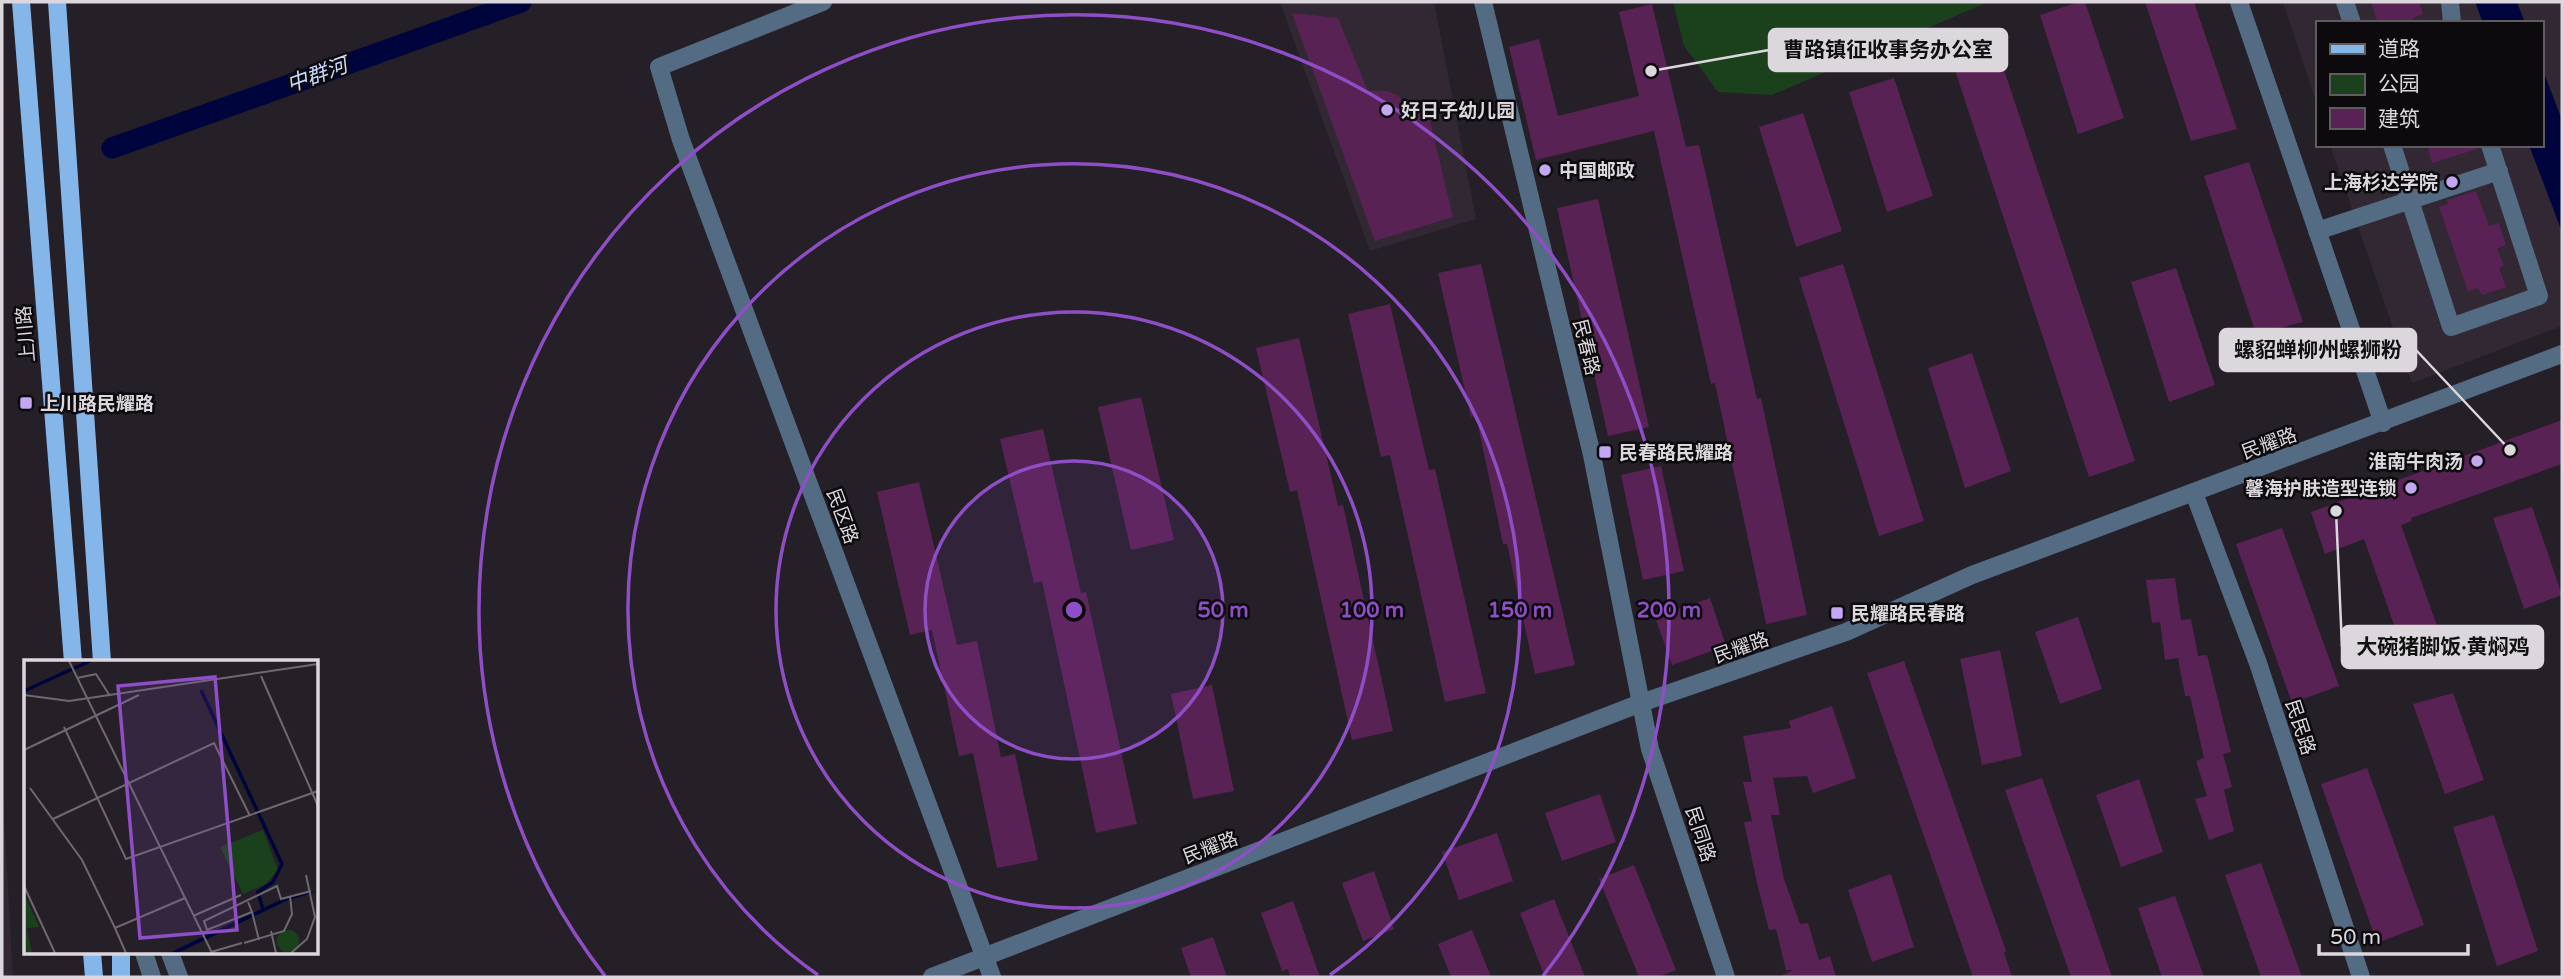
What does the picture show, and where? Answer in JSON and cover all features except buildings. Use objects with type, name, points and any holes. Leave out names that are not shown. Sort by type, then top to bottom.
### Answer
[{"type":"main road","name":"上川路","points":[[22,2],[73,660]]},
{"type":"main road","points":[[57,2],[102,660]]},
{"type":"main road","points":[[92,954],[93,977]]},
{"type":"main road","points":[[121,954],[121,977]]},
{"type":"street","name":"民区路","points":[[823,2],[659,67],[685,153],[992,977]]},
{"type":"street","name":"民春路","points":[[1483,2],[1592,455],[1641,703]]},
{"type":"street","points":[[2239,2],[2383,424]]},
{"type":"street","points":[[2345,2],[2351,21]]},
{"type":"street","points":[[2450,2],[2452,21]]},
{"type":"street","points":[[2393,147],[2451,327],[2539,296],[2491,147]]},
{"type":"street","points":[[2317,232],[2499,172]]},
{"type":"street","name":"民耀路","points":[[932,977],[1641,703],[1846,632],[1972,575],[2383,424],[2562,354]]},
{"type":"street","name":"民民路","points":[[2194,493],[2258,663],[2361,977]]},
{"type":"street","name":"民同路","points":[[1641,703],[1650,749],[1726,977]]},
{"type":"street","points":[[144,954],[152,977]]},
{"type":"street","points":[[170,954],[179,977]]},
{"type":"shaded area","name":"好日子幼儿园","points":[[1280,2],[1434,2],[1476,219],[1370,251]]},
{"type":"shaded area","name":"上海杉达学院","points":[[2283,2],[2562,2],[2562,326],[2412,383],[2331,147],[2543,147],[2543,21],[2316,21],[2316,102]]},
{"type":"shaded area","points":[[2475,2],[2517,2],[2524,21],[2482,21]]},
{"type":"shaded area","points":[[2543,70],[2562,120],[2562,232],[2530,147],[2543,147]]},
{"type":"shaded area","points":[[2,781],[13,977],[2,977]]},
{"type":"green space","points":[[1673,2],[1988,2],[1772,95],[1718,92],[1684,46]]},
{"type":"waterway","name":"中群河","points":[[112,148],[521,2]]},
{"type":"place","name":"曹路镇征收事务办公室","points":[[1651,71]]},
{"type":"place","name":"好日子幼儿园","points":[[1387,110]]},
{"type":"place","name":"中国邮政","points":[[1545,170]]},
{"type":"place","name":"上海杉达学院","points":[[2452,182]]},
{"type":"place","name":"上川路民耀路","points":[[26,403]]},
{"type":"place","name":"螺貂蝉柳州螺狮粉","points":[[2510,450]]},
{"type":"place","name":"民春路民耀路","points":[[1605,452]]},
{"type":"place","name":"淮南牛肉汤","points":[[2477,461]]},
{"type":"place","name":"馨海护肤造型连锁","points":[[2411,488]]},
{"type":"place","name":"大碗猪脚饭·黄焖鸡","points":[[2336,511]]},
{"type":"place","name":"民耀路民春路","points":[[1837,613]]}]
